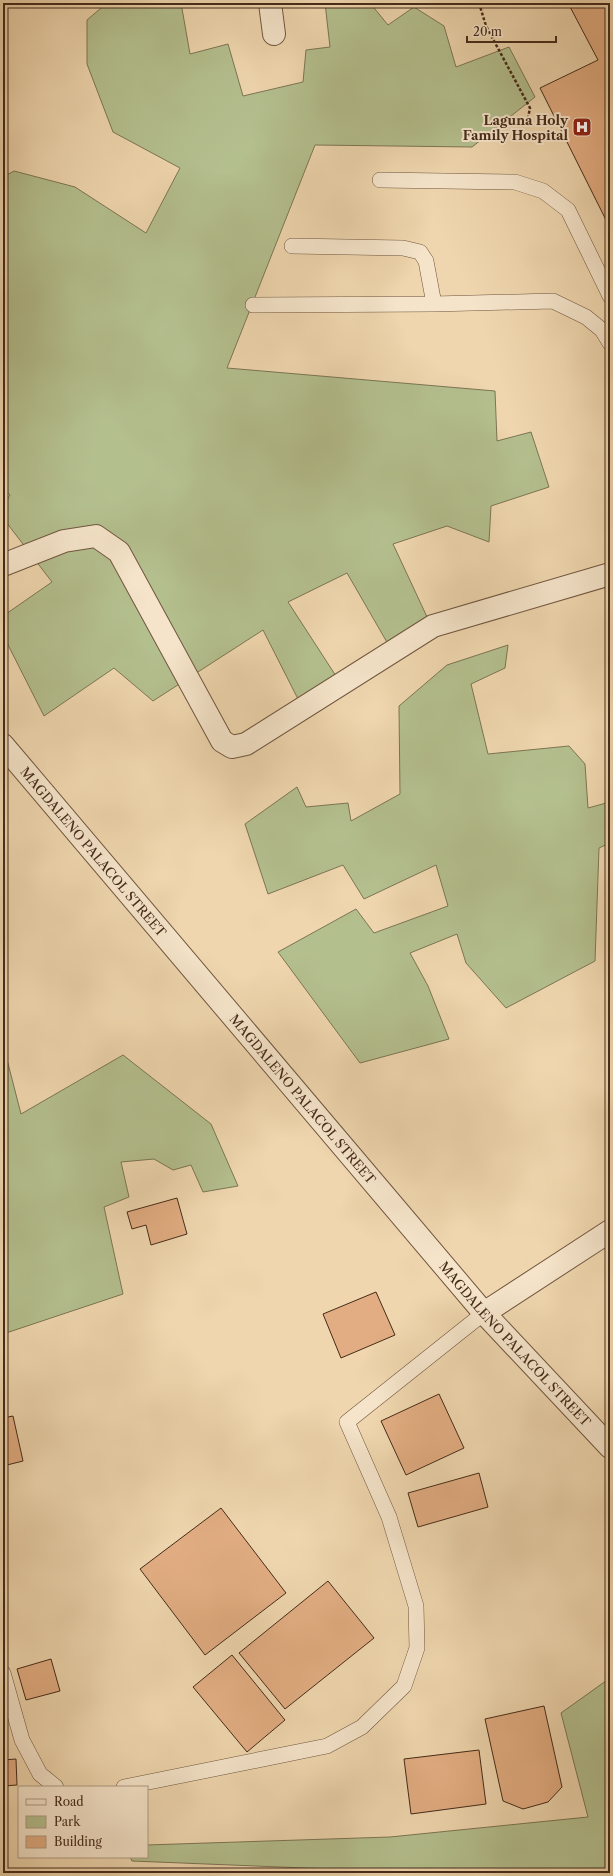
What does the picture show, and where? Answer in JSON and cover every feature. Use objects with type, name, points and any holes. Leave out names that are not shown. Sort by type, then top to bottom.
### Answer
[{"type":"street","points":[[270,3],[274,34]]},
{"type":"street","points":[[3,565],[64,541],[96,536],[119,552],[222,741],[232,747],[246,744],[433,626],[610,574]]},
{"type":"street","name":"MAGDALENO PALACOL STREET","points":[[3,745],[484,1313],[610,1447]]},
{"type":"street","points":[[484,1313],[610,1231]]},
{"type":"lane","points":[[380,180],[515,182],[543,191],[568,210],[610,296]]},
{"type":"lane","points":[[292,246],[403,248],[420,252],[426,261],[434,304]]},
{"type":"lane","points":[[254,305],[434,304],[553,301],[586,317],[602,330],[610,343]]},
{"type":"lane","points":[[129,1786],[327,1746],[362,1727],[404,1686],[417,1648],[416,1606],[389,1517],[346,1422],[484,1313]]},
{"type":"lane","points":[[3,1673],[22,1740],[40,1774],[55,1786]]},
{"type":"path","points":[[479,3],[486,26],[530,108],[528,118]]},
{"type":"green space","points":[[107,3],[181,3],[190,54],[228,44],[243,96],[303,82],[306,50],[330,47],[325,3],[370,3],[388,25],[414,7],[444,26],[456,67],[509,47],[535,97],[472,147],[315,145],[227,368],[495,391],[497,441],[531,432],[549,487],[491,506],[489,542],[447,526],[393,544],[428,619],[388,644],[347,573],[288,602],[336,676],[299,701],[263,630],[153,701],[114,668],[44,716],[3,635],[3,616],[52,582],[3,518],[3,507],[10,495],[3,488],[3,177],[14,171],[75,187],[146,233],[180,168],[113,132],[87,64],[87,20]]},
{"type":"green space","points":[[508,645],[505,668],[471,684],[488,754],[569,746],[585,764],[588,808],[610,802],[610,843],[599,848],[595,961],[506,1008],[466,963],[457,934],[410,953],[428,986],[449,1039],[360,1063],[278,952],[356,909],[374,933],[448,906],[436,865],[364,899],[343,865],[268,894],[245,824],[297,787],[306,807],[348,803],[351,821],[400,794],[399,706],[447,665]]},
{"type":"green space","points":[[3,1044],[21,1114],[123,1055],[211,1124],[238,1186],[203,1192],[191,1165],[173,1170],[154,1159],[121,1162],[129,1197],[104,1207],[123,1294],[3,1334]]},
{"type":"green space","points":[[610,1678],[610,1873],[380,1873],[379,1871],[132,1861],[130,1858],[148,1858],[148,1845],[390,1837],[588,1817],[561,1713]]},
{"type":"building","points":[[568,3],[610,3],[610,228],[540,88],[598,60]]},
{"type":"building","points":[[177,1198],[187,1234],[151,1245],[146,1225],[132,1229],[127,1212]]},
{"type":"building","points":[[376,1292],[395,1335],[341,1358],[323,1314]]},
{"type":"building","points":[[439,1394],[464,1448],[406,1475],[381,1421]]},
{"type":"building","points":[[13,1416],[23,1461],[3,1466],[3,1418]]},
{"type":"building","points":[[479,1473],[488,1507],[418,1527],[408,1493]]},
{"type":"building","points":[[221,1508],[286,1593],[205,1655],[140,1569]]},
{"type":"building","points":[[328,1581],[374,1638],[285,1709],[239,1653]]},
{"type":"building","points":[[232,1655],[285,1720],[247,1752],[193,1687]]},
{"type":"building","points":[[51,1659],[60,1691],[26,1700],[17,1669]]},
{"type":"building","points":[[544,1706],[562,1787],[548,1802],[523,1809],[503,1801],[485,1719]]},
{"type":"building","points":[[479,1750],[486,1804],[411,1814],[404,1759]]},
{"type":"building","points":[[16,1759],[17,1785],[3,1786],[3,1760]]},
{"type":"place","name":"Laguna Holy Family Hospital","points":[[582,127]]}]
